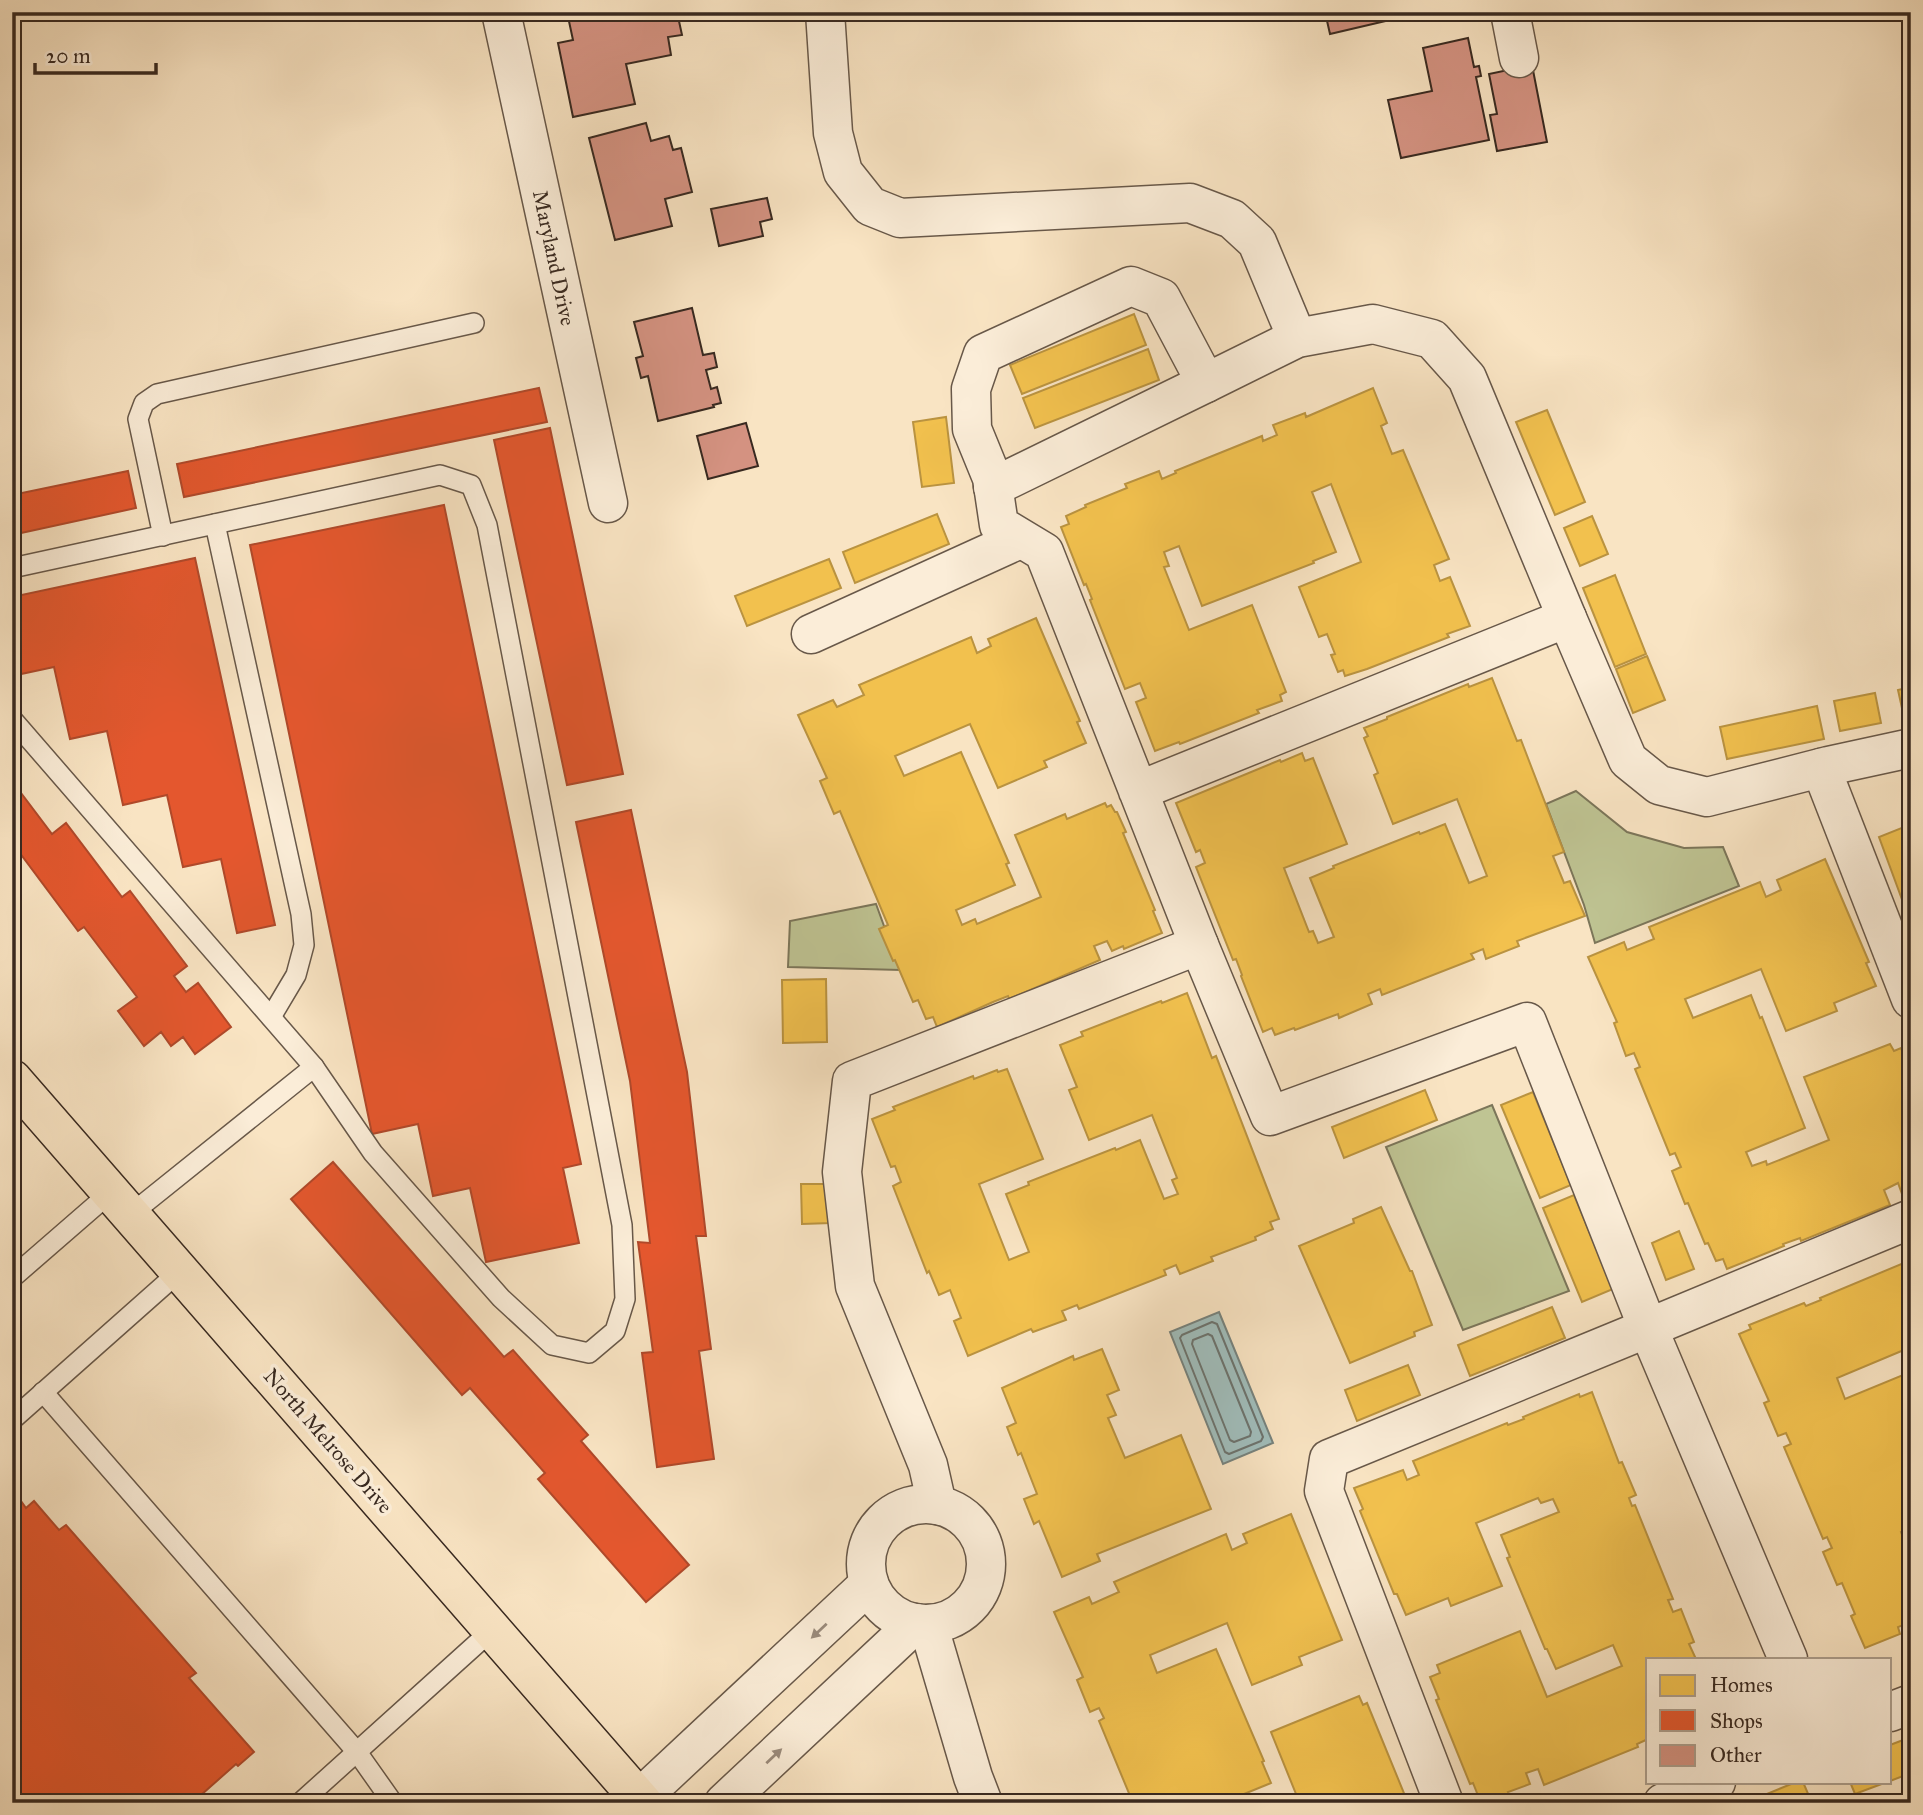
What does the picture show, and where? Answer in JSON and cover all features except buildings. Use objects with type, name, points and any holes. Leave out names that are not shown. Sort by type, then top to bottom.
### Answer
[{"type":"main road","name":"North Melrose Drive","points":[[12,1079],[641,1801]]},
{"type":"street","name":"Maryland Drive","points":[[501,12],[608,503]]},
{"type":"street","points":[[825,12],[833,132],[843,172],[870,206],[900,218],[1189,203],[1232,219],[1257,242],[1297,338]]},
{"type":"street","points":[[1510,12],[1519,58]]},
{"type":"street","points":[[1206,383],[1160,298],[1131,286],[984,354],[971,389],[972,429],[992,478],[999,526],[1044,552],[1199,945],[1270,1116],[1527,1022],[1648,1328],[1788,1658]]},
{"type":"street","points":[[993,487],[1297,338],[1373,324],[1432,339],[1467,378],[1628,760],[1659,785],[1707,797],[1911,748]]},
{"type":"street","points":[[811,634],[1020,539]]},
{"type":"street","points":[[1139,791],[1567,618]]},
{"type":"street","points":[[1821,768],[1911,999]]},
{"type":"street","points":[[937,1505],[928,1465],[855,1286],[842,1172],[852,1081],[1199,945]]},
{"type":"street","points":[[1444,1803],[1324,1491],[1329,1460],[1911,1219]]},
{"type":"street","points":[[919,1504],[937,1505],[956,1512],[972,1524],[982,1542],[986,1561],[984,1582],[975,1600],[960,1614],[942,1622],[922,1624],[905,1621],[877,1600],[869,1584],[865,1566],[867,1549],[886,1518],[919,1504]]},
{"type":"street","points":[[641,1801],[869,1584]]},
{"type":"street","points":[[724,1803],[922,1624]]},
{"type":"street","points":[[922,1624],[983,1803]]},
{"type":"street","points":[[1892,1711],[1911,1704]]},
{"type":"street","points":[[1663,1803],[1711,1784]]},
{"type":"lane","points":[[163,536],[138,419],[144,403],[157,394],[474,323]]},
{"type":"lane","points":[[12,568],[440,475],[471,485],[487,524],[622,1225],[625,1299],[615,1331],[589,1353],[552,1345],[501,1298],[373,1153],[314,1067],[12,719]]},
{"type":"lane","points":[[215,524],[301,914],[304,945],[296,975],[271,1017]]},
{"type":"lane","points":[[12,1278],[314,1067]]},
{"type":"lane","points":[[12,1420],[180,1271]]},
{"type":"lane","points":[[43,1392],[357,1752],[393,1803]]},
{"type":"lane","points":[[300,1803],[492,1630]]},
{"type":"green space","points":[[1576,791],[1627,832],[1684,848],[1723,847],[1739,886],[1595,943],[1584,905],[1546,804]]},
{"type":"green space","points":[[876,904],[900,970],[788,967],[790,921]]},
{"type":"green space","points":[[1492,1105],[1569,1291],[1463,1330],[1386,1147]]},
{"type":"water","points":[[1219,1312],[1273,1443],[1223,1464],[1170,1332]]}]
